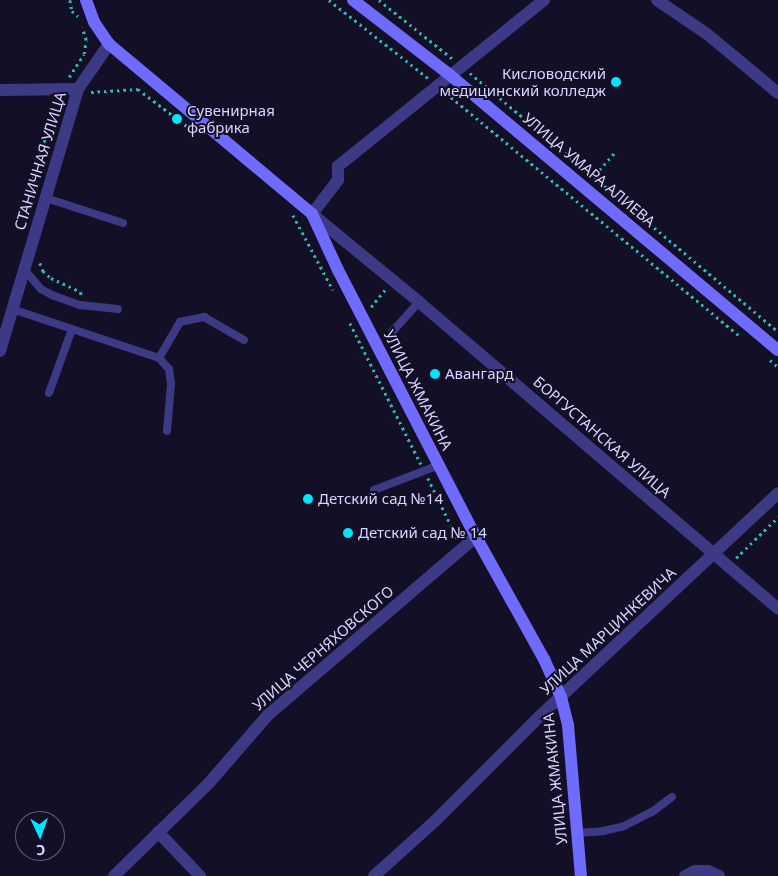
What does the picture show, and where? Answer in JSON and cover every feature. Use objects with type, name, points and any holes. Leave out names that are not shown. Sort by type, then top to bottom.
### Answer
[{"type":"street","name":"УЛИЦА ЖМАКИНА","points":[[86,0],[94,22],[108,44],[312,214],[338,270],[439,466],[544,659],[561,697],[568,725],[581,876]]},
{"type":"street","name":"УЛИЦА УМАРА АЛИЕВА","points":[[353,0],[450,75],[778,350]]},
{"type":"street","points":[[312,214],[338,180],[338,166],[544,0]]},
{"type":"street","points":[[657,0],[707,34],[778,93]]},
{"type":"street","name":"СТАНИЧНАЯ УЛИЦА","points":[[0,352],[78,89],[108,44]]},
{"type":"street","points":[[0,90],[59,95],[78,89]]},
{"type":"street","name":"БОРГУСТАНСКАЯ УЛИЦА","points":[[312,214],[419,302],[778,610]]},
{"type":"street","name":"УЛИЦА МАРЦИНКЕВИЧА","points":[[374,876],[778,493]]},
{"type":"street","name":"УЛИЦА ЧЕРНЯХОВСКОГО","points":[[114,876],[209,783],[268,715],[476,537]]},
{"type":"street","points":[[158,832],[200,876]]},
{"type":"street","points":[[685,876],[695,870],[708,871],[719,876]]},
{"type":"lane","points":[[46,198],[123,223]]},
{"type":"lane","points":[[24,269],[41,289],[52,294],[80,305],[118,309]]},
{"type":"lane","points":[[392,332],[419,302]]},
{"type":"lane","points":[[12,309],[160,358],[169,369],[171,384],[167,431]]},
{"type":"lane","points":[[160,358],[180,322],[204,317],[244,340]]},
{"type":"lane","points":[[49,393],[72,329]]},
{"type":"lane","points":[[169,369],[179,369]]},
{"type":"lane","points":[[374,490],[439,466]]},
{"type":"lane","points":[[577,833],[624,826],[652,812],[672,797]]},
{"type":"path","points":[[46,198],[29,192],[59,95],[84,54],[86,40],[78,16],[72,11],[70,0]]},
{"type":"path","points":[[329,0],[437,86],[740,336]]},
{"type":"path","points":[[379,0],[595,176],[778,331]]},
{"type":"path","points":[[96,92],[138,89],[192,130]]},
{"type":"path","points":[[47,100],[59,95]]},
{"type":"path","points":[[595,176],[614,153]]},
{"type":"path","points":[[288,208],[336,295]]},
{"type":"path","points":[[368,311],[386,289],[392,294]]},
{"type":"path","points":[[348,320],[462,549]]},
{"type":"path","points":[[763,355],[778,367]]},
{"type":"path","points":[[728,566],[778,516]]},
{"type":"place","name":"Кисловодский медицинский колледж","points":[[616,82]]},
{"type":"place","name":"Сувенирная фабрика","points":[[177,119]]},
{"type":"place","name":"Авангард","points":[[435,374]]},
{"type":"place","name":"Детский сад №14","points":[[308,499]]},
{"type":"place","name":"Детский сад № 14","points":[[348,533]]}]
